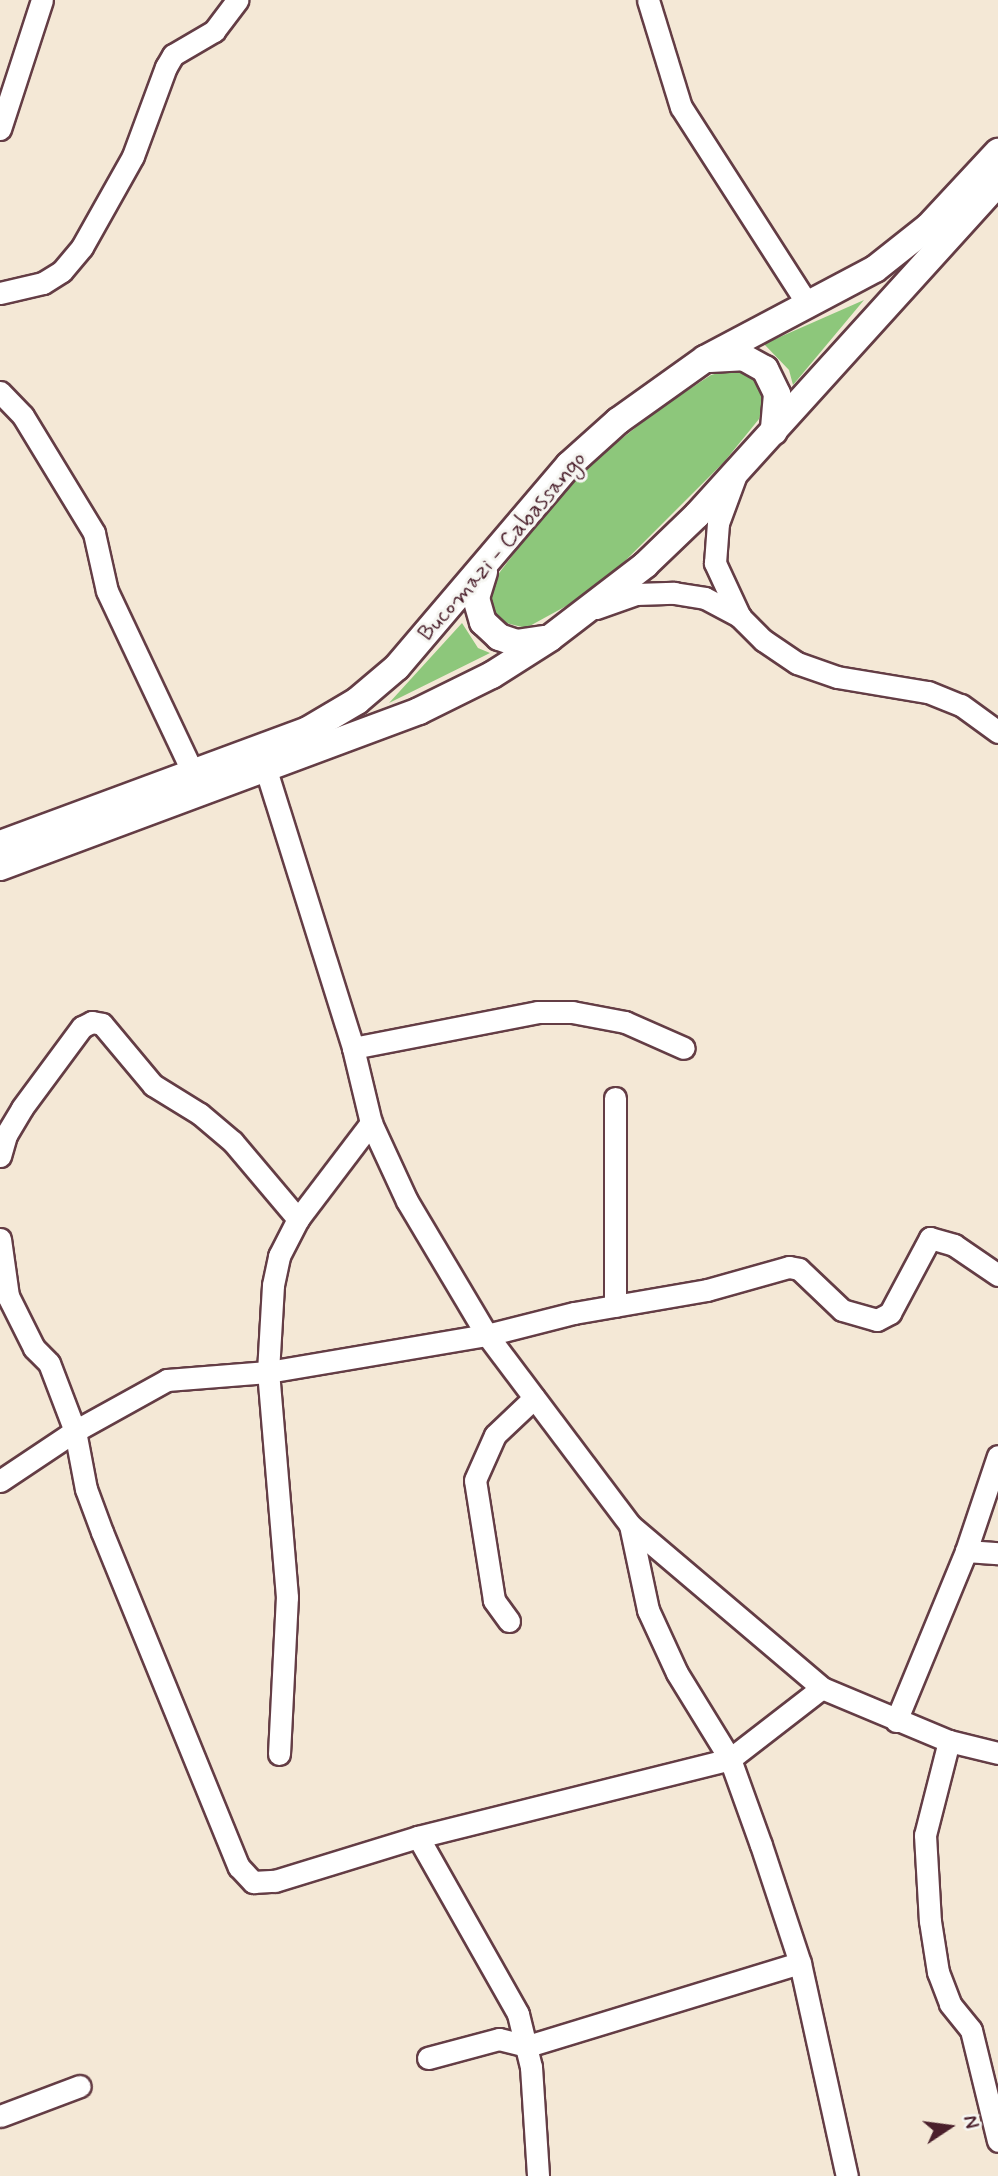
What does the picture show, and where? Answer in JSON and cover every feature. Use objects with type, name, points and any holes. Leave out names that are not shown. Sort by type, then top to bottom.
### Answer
[{"type":"main road","name":"Bucomazi - Cabassango","points":[[0,844],[309,730],[357,701],[397,667],[569,465],[658,390],[705,359],[807,303],[875,270],[901,250],[998,152]]},
{"type":"main road","points":[[0,867],[419,711],[492,675],[591,610],[654,556],[738,470],[998,183]]},
{"type":"main road","points":[[705,359],[743,357],[765,369],[776,394],[774,432]]},
{"type":"main road","points":[[488,560],[476,598],[483,622],[499,637],[516,643],[550,638]]},
{"type":"street","points":[[0,129],[3,103],[41,0]]},
{"type":"street","points":[[0,293],[43,283],[62,271],[82,247],[133,156],[173,55],[214,31],[237,0]]},
{"type":"street","points":[[648,0],[681,107],[807,303]]},
{"type":"street","points":[[0,393],[23,416],[94,533],[107,591],[193,773]]},
{"type":"street","points":[[738,470],[718,523],[715,563],[740,617]]},
{"type":"street","points":[[591,610],[636,594],[674,593],[705,598],[740,617],[763,640],[797,663],[837,677],[928,692],[961,705],[998,732]]},
{"type":"street","points":[[266,770],[353,1048],[371,1123],[407,1201],[487,1335],[630,1525],[822,1688],[949,1741],[998,1753]]},
{"type":"street","points":[[353,1048],[538,1012],[572,1012],[625,1022],[684,1048]]},
{"type":"street","points":[[0,1156],[6,1135],[22,1108],[82,1027],[92,1021],[102,1024],[153,1085],[200,1114],[233,1142],[298,1219]]},
{"type":"street","points":[[615,1098],[615,1306]]},
{"type":"street","points":[[279,1754],[287,1597],[268,1372],[273,1285],[279,1256],[298,1219],[371,1123]]},
{"type":"street","points":[[0,1480],[75,1431],[167,1380],[268,1372],[487,1335],[615,1306],[707,1290],[789,1267],[799,1269],[842,1310],[877,1320],[890,1313],[930,1238],[954,1245],[998,1275]]},
{"type":"street","points":[[0,1239],[8,1296],[34,1348],[49,1363],[75,1431],[86,1489],[102,1532],[239,1867],[253,1882],[275,1881],[418,1837],[730,1759],[822,1688]]},
{"type":"street","points":[[509,1621],[494,1600],[475,1480],[495,1435],[534,1398]]},
{"type":"street","points":[[896,1721],[965,1551],[998,1456]]},
{"type":"street","points":[[630,1525],[648,1610],[662,1643],[730,1759],[800,1963],[847,2176]]},
{"type":"street","points":[[965,1551],[998,1553]]},
{"type":"street","points":[[949,1741],[925,1835],[930,1921],[938,1972],[950,2004],[971,2030],[998,2141]]},
{"type":"street","points":[[418,1837],[511,1997],[528,2046],[538,2176]]},
{"type":"street","points":[[428,2058],[499,2039],[528,2046],[800,1963]]},
{"type":"street","points":[[0,2116],[80,2085]]},
{"type":"green space","points":[[864,300],[793,385],[789,370],[764,344]]},
{"type":"green space","points":[[729,370],[746,372],[759,383],[765,402],[759,419],[724,462],[619,567],[568,605],[526,628],[498,621],[489,609],[487,589],[551,505],[602,454],[662,407],[711,375]]},
{"type":"green space","points":[[462,623],[478,648],[490,653],[389,703]]}]
